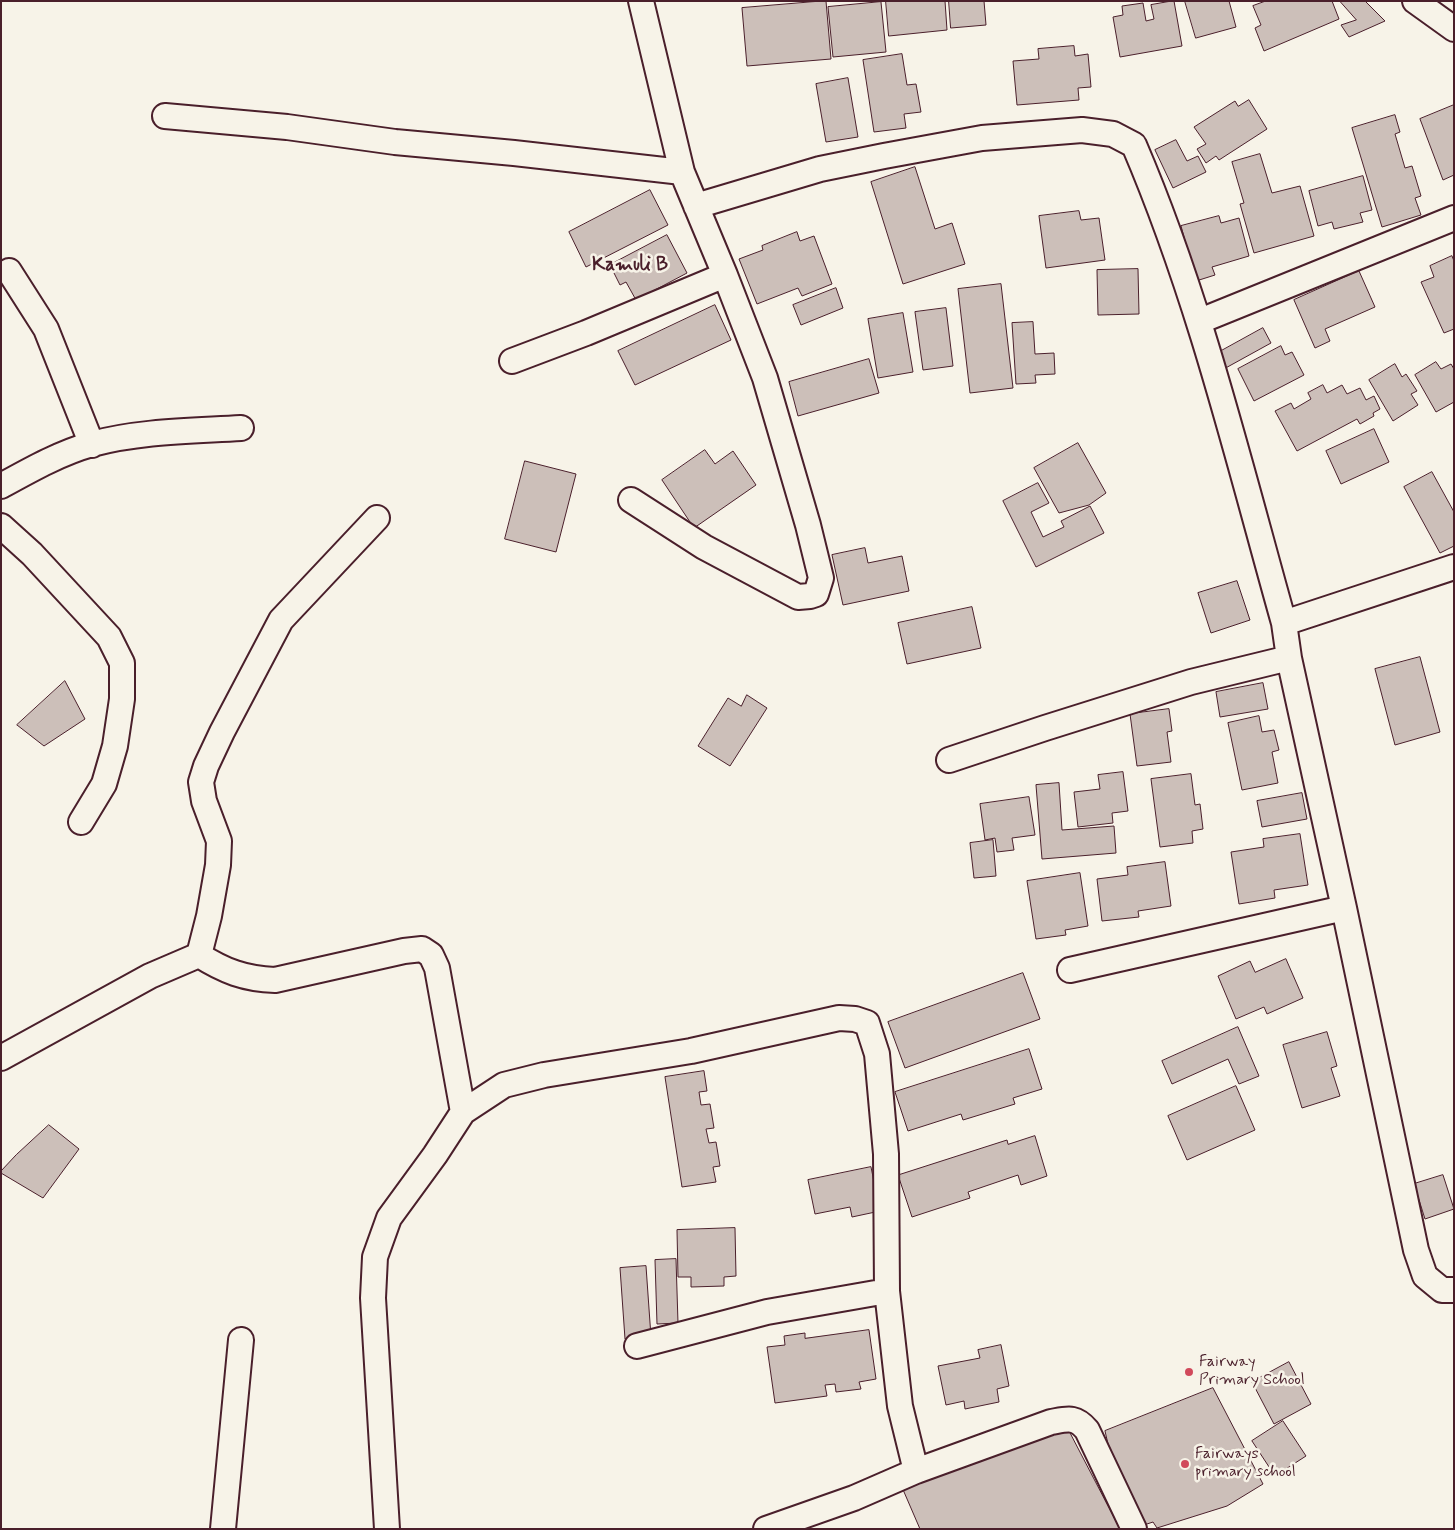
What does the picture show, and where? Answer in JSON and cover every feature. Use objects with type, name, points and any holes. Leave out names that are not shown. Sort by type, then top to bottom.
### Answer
[{"type":"street","points":[[631,500],[704,547],[798,597],[816,594],[819,588],[821,578],[808,525],[766,378],[682,172],[641,1]]},
{"type":"street","points":[[1415,1],[1454,29]]},
{"type":"street","points":[[165,116],[287,126],[395,142],[682,172]]},
{"type":"street","points":[[696,206],[820,169],[982,138],[1082,130],[1113,134],[1134,145],[1147,174],[1200,321],[1284,623],[1289,658],[1416,1250],[1425,1276],[1442,1290],[1454,1290]]},
{"type":"street","points":[[1200,321],[1454,218]]},
{"type":"street","points":[[8,271],[46,329],[92,444]]},
{"type":"street","points":[[512,361],[586,334],[725,275]]},
{"type":"street","points":[[1,486],[45,462],[92,444],[137,435],[241,428]]},
{"type":"street","points":[[199,955],[209,916],[218,865],[219,841],[204,801],[200,782],[206,766],[281,620],[377,518]]},
{"type":"street","points":[[1,526],[32,554],[109,636],[122,663],[122,698],[115,746],[104,784],[81,822]]},
{"type":"street","points":[[1284,623],[1454,567]]},
{"type":"street","points":[[949,760],[1182,685],[1289,658]]},
{"type":"street","points":[[1070,970],[1344,908]]},
{"type":"street","points":[[199,955],[217,967],[254,979],[275,980],[404,951],[422,949],[431,955],[437,968],[463,1112]]},
{"type":"street","points":[[1,1058],[150,976],[199,955]]},
{"type":"street","points":[[387,1529],[373,1298],[375,1257],[389,1218],[436,1154],[463,1112],[504,1085],[544,1075],[691,1051],[839,1018],[856,1019],[867,1023],[877,1054],[886,1154],[887,1291],[900,1406],[916,1471]]},
{"type":"street","points":[[637,1346],[767,1312],[887,1291]]},
{"type":"street","points":[[223,1529],[241,1340]]},
{"type":"street","points":[[766,1529],[854,1498],[916,1471],[1052,1422],[1068,1419],[1079,1422],[1087,1430],[1134,1529]]},
{"type":"building","points":[[826,1],[831,59],[747,66],[742,8]]},
{"type":"building","points":[[886,1],[945,1],[947,30],[889,36]]},
{"type":"building","points":[[949,1],[984,1],[986,25],[951,28]]},
{"type":"building","points":[[1174,1],[1182,46],[1120,57],[1113,17],[1123,15],[1122,6],[1143,3],[1146,21],[1154,19],[1151,5]]},
{"type":"building","points":[[1185,1],[1229,1],[1236,27],[1196,38]]},
{"type":"building","points":[[1266,1],[1332,1],[1339,19],[1264,51],[1255,28],[1261,25],[1253,6]]},
{"type":"building","points":[[1340,1],[1365,1],[1385,21],[1349,37],[1341,25],[1356,20]]},
{"type":"building","points":[[881,2],[886,52],[833,57],[828,7]]},
{"type":"building","points":[[1074,46],[1075,56],[1088,54],[1091,87],[1078,88],[1079,100],[1017,105],[1013,61],[1039,59],[1038,49]]},
{"type":"building","points":[[902,54],[907,85],[916,84],[921,112],[904,114],[906,128],[874,132],[863,60]]},
{"type":"building","points":[[848,78],[858,137],[826,142],[816,84]]},
{"type":"building","points":[[1249,100],[1267,129],[1219,160],[1216,156],[1206,163],[1197,149],[1206,144],[1194,127],[1235,101],[1238,106]]},
{"type":"building","points":[[1454,105],[1454,175],[1443,180],[1420,119]]},
{"type":"building","points":[[1395,115],[1400,132],[1395,134],[1405,168],[1412,166],[1421,196],[1415,198],[1421,215],[1382,227],[1352,128]]},
{"type":"building","points":[[1176,140],[1187,161],[1198,156],[1206,172],[1173,188],[1155,150]]},
{"type":"building","points":[[1260,154],[1272,193],[1300,186],[1314,236],[1254,253],[1240,204],[1244,203],[1232,162]]},
{"type":"building","points":[[915,167],[935,229],[952,223],[965,264],[903,284],[871,182]]},
{"type":"building","points":[[1363,176],[1372,210],[1360,213],[1363,222],[1334,229],[1332,222],[1318,226],[1309,191]]},
{"type":"building","points":[[650,190],[668,225],[586,267],[569,232]]},
{"type":"building","points":[[1079,211],[1081,220],[1099,218],[1105,260],[1046,268],[1039,216]]},
{"type":"building","points":[[1219,216],[1221,223],[1239,218],[1249,256],[1212,267],[1215,275],[1196,281],[1181,226]]},
{"type":"building","points":[[797,232],[800,241],[814,236],[832,284],[802,296],[798,288],[757,304],[739,259],[763,250],[762,246]]},
{"type":"building","points":[[667,235],[687,273],[636,300],[626,282],[620,285],[610,265]]},
{"type":"building","points":[[1452,256],[1454,261],[1454,329],[1444,333],[1421,282],[1434,277],[1430,266]]},
{"type":"building","points":[[1138,269],[1139,314],[1098,315],[1097,270]]},
{"type":"building","points":[[1359,271],[1375,307],[1325,329],[1330,341],[1315,348],[1294,300]]},
{"type":"building","points":[[1001,284],[1013,388],[970,393],[958,289]]},
{"type":"building","points":[[836,288],[843,308],[801,325],[793,305]]},
{"type":"building","points":[[715,305],[731,340],[635,385],[618,351]]},
{"type":"building","points":[[946,308],[953,366],[923,370],[915,312]]},
{"type":"building","points":[[903,313],[913,372],[878,378],[868,319]]},
{"type":"building","points":[[1033,322],[1035,354],[1054,353],[1055,374],[1035,375],[1036,383],[1016,384],[1012,323]]},
{"type":"building","points":[[1263,328],[1271,343],[1222,370],[1214,355]]},
{"type":"building","points":[[1281,346],[1285,355],[1292,352],[1304,375],[1254,401],[1238,369]]},
{"type":"building","points":[[869,359],[879,393],[798,416],[789,382]]},
{"type":"building","points":[[1436,362],[1441,369],[1451,364],[1454,369],[1454,402],[1436,412],[1415,375]]},
{"type":"building","points":[[1395,364],[1402,377],[1406,374],[1417,391],[1411,394],[1418,405],[1393,421],[1369,380]]},
{"type":"building","points":[[1323,385],[1327,393],[1342,385],[1347,394],[1360,388],[1366,400],[1374,396],[1380,409],[1373,413],[1374,416],[1360,424],[1357,419],[1297,451],[1275,411],[1291,403],[1294,409],[1311,399],[1308,393]]},
{"type":"building","points":[[1374,429],[1389,462],[1341,484],[1326,451]]},
{"type":"building","points":[[1078,443],[1106,493],[1089,505],[1059,513],[1034,468]]},
{"type":"building","points":[[705,450],[715,464],[733,451],[756,485],[694,528],[662,480]]},
{"type":"building","points":[[525,461],[576,474],[556,552],[505,539]]},
{"type":"building","points":[[1432,472],[1454,512],[1454,546],[1440,553],[1404,487]]},
{"type":"building","points":[[1038,483],[1049,503],[1031,512],[1043,537],[1064,527],[1061,521],[1090,506],[1104,533],[1036,567],[1003,501]]},
{"type":"building","points":[[865,548],[868,563],[902,556],[909,591],[843,605],[832,555]]},
{"type":"building","points":[[1237,581],[1250,620],[1211,633],[1198,593]]},
{"type":"building","points":[[972,607],[981,648],[907,664],[898,623]]},
{"type":"building","points":[[1420,657],[1440,732],[1395,745],[1375,669]]},
{"type":"building","points":[[65,681],[85,719],[44,746],[17,725]]},
{"type":"building","points":[[1263,683],[1268,709],[1220,717],[1216,692]]},
{"type":"building","points":[[747,695],[767,708],[730,766],[698,746],[728,698],[741,706]]},
{"type":"building","points":[[1169,709],[1172,731],[1167,732],[1171,762],[1137,766],[1130,714]]},
{"type":"building","points":[[1259,716],[1262,732],[1274,730],[1279,750],[1272,752],[1278,783],[1242,790],[1228,723]]},
{"type":"building","points":[[1123,772],[1128,811],[1112,813],[1113,823],[1078,827],[1074,792],[1100,789],[1098,775]]},
{"type":"building","points":[[1191,774],[1195,805],[1200,804],[1203,829],[1192,831],[1193,843],[1160,847],[1151,779]]},
{"type":"building","points":[[1059,783],[1062,830],[1114,826],[1116,853],[1042,859],[1036,785]]},
{"type":"building","points":[[1302,793],[1307,819],[1262,827],[1257,801]]},
{"type":"building","points":[[1029,797],[1035,835],[1012,838],[1014,850],[997,852],[995,838],[985,840],[980,804]]},
{"type":"building","points":[[1300,834],[1308,885],[1274,890],[1275,898],[1239,904],[1231,852],[1264,847],[1263,839]]},
{"type":"building","points":[[993,840],[996,876],[974,878],[970,843]]},
{"type":"building","points":[[1165,862],[1171,906],[1138,911],[1139,917],[1102,921],[1097,879],[1128,875],[1127,867]]},
{"type":"building","points":[[1080,873],[1088,926],[1065,930],[1066,935],[1036,939],[1027,881]]},
{"type":"building","points":[[1286,959],[1303,998],[1267,1014],[1264,1007],[1236,1019],[1218,976],[1250,961],[1255,972]]},
{"type":"building","points":[[1023,973],[1040,1019],[905,1068],[888,1022]]},
{"type":"building","points":[[1238,1027],[1259,1076],[1239,1084],[1228,1059],[1172,1084],[1162,1061]]},
{"type":"building","points":[[1327,1032],[1337,1066],[1331,1068],[1340,1096],[1302,1108],[1283,1045]]},
{"type":"building","points":[[1029,1049],[1042,1089],[1013,1098],[1015,1104],[963,1120],[961,1114],[908,1131],[895,1092]]},
{"type":"building","points":[[704,1071],[707,1091],[699,1092],[701,1105],[710,1104],[714,1128],[706,1129],[709,1143],[716,1142],[720,1166],[713,1167],[716,1182],[682,1187],[665,1077]]},
{"type":"building","points":[[1236,1086],[1255,1130],[1187,1160],[1168,1116]]},
{"type":"building","points":[[49,1125],[79,1149],[43,1198],[1,1173],[1,1171]]},
{"type":"building","points":[[1035,1136],[1047,1176],[1021,1185],[1018,1175],[968,1192],[970,1198],[912,1217],[898,1175],[1007,1140],[1008,1144]]},
{"type":"building","points":[[871,1167],[880,1211],[852,1217],[850,1207],[815,1214],[808,1180]]},
{"type":"building","points":[[1443,1175],[1454,1209],[1425,1219],[1414,1184]]},
{"type":"building","points":[[735,1228],[736,1276],[724,1277],[724,1286],[691,1287],[691,1277],[678,1277],[677,1230]]},
{"type":"building","points":[[676,1259],[678,1323],[657,1324],[655,1260]]},
{"type":"building","points":[[646,1266],[651,1337],[625,1339],[620,1268]]},
{"type":"building","points":[[869,1330],[876,1379],[859,1382],[861,1389],[836,1392],[835,1384],[825,1385],[827,1396],[775,1403],[767,1347],[785,1345],[784,1336],[805,1333],[805,1338]]},
{"type":"building","points":[[1001,1345],[1009,1386],[997,1389],[999,1402],[965,1409],[964,1401],[946,1405],[938,1366],[980,1358],[978,1350]]},
{"type":"building","points":[[1289,1362],[1311,1404],[1274,1424],[1252,1382]]},
{"type":"building","name":"Fairways primary school","points":[[1213,1388],[1263,1484],[1227,1506],[1157,1528],[1153,1522],[1144,1525],[1108,1444],[1105,1431]]},
{"type":"building","points":[[1283,1421],[1306,1456],[1275,1476],[1252,1441]]},
{"type":"building","points":[[1068,1429],[1120,1529],[920,1529],[901,1485]]},
{"type":"place","name":"Fairway Primary School","points":[[1189,1372]]},
{"type":"place","name":"Fairways primary school","points":[[1185,1464]]},
{"type":"district","name":"Kamuli B","points":[[630,266]]}]
